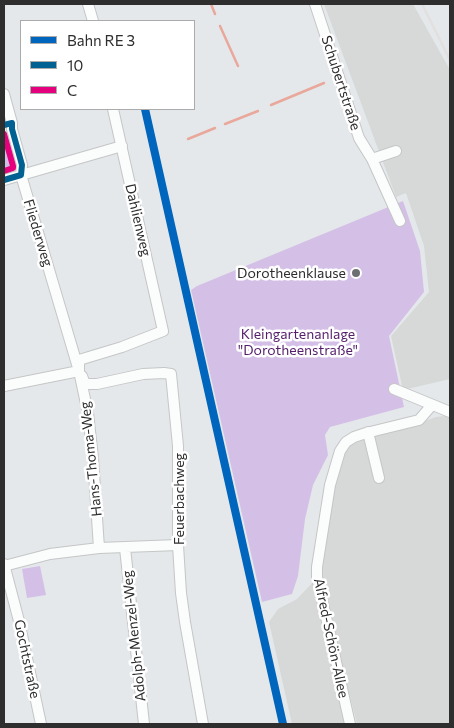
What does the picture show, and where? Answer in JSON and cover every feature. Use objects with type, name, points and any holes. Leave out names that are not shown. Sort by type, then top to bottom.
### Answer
[{"type":"street","points":[[88,4],[93,20]]},
{"type":"street","name":"Schubertstraße","points":[[315,4],[360,138],[400,221]]},
{"type":"street","name":"Fliederweg","points":[[4,94],[8,124],[12,130],[22,165],[21,175],[80,371]]},
{"type":"street","name":"Dahlienweg","points":[[80,371],[79,360],[163,331],[113,110]]},
{"type":"street","points":[[4,180],[122,146]]},
{"type":"street","points":[[372,160],[396,150]]},
{"type":"street","points":[[4,386],[80,371]]},
{"type":"street","name":"Feuerbachweg","points":[[80,371],[85,384],[97,384],[143,374],[171,374],[178,446],[178,544],[181,592],[184,622],[203,724]]},
{"type":"street","name":"Hans-Thoma-Weg","points":[[80,371],[88,413],[93,458],[99,548]]},
{"type":"street","points":[[394,389],[450,412]]},
{"type":"street","name":"Alfred-Schön-Allee","points":[[350,724],[317,577],[330,485],[340,451],[346,442],[368,432],[419,420],[432,405]]},
{"type":"street","points":[[368,432],[379,478]]},
{"type":"street","points":[[4,565],[50,554],[99,548],[178,544]]},
{"type":"street","name":"Adolph-Menzel-Weg","points":[[125,548],[144,724]]},
{"type":"street","name":"Gochtstraße","points":[[4,565],[19,622],[41,724]]},
{"type":"shaded area","points":[[324,4],[413,4],[450,70],[450,379],[403,390],[391,336],[429,292],[424,246],[406,193],[396,197]]},
{"type":"shaded area","points":[[444,416],[450,418],[450,724],[357,724],[319,573],[334,485],[344,451],[348,446],[386,432]]},
{"type":"shaded area","points":[[314,581],[348,724],[292,724],[269,622],[278,609],[297,599]]},
{"type":"green space","points":[[4,131],[15,167],[11,174],[4,177]]},
{"type":"green space","name":"Kleingartenanlage \"Dorotheenstraße\"","points":[[403,201],[420,251],[424,292],[389,336],[404,407],[330,427],[325,435],[328,455],[313,485],[305,519],[298,576],[292,594],[262,602],[191,290]]},
{"type":"green space","points":[[40,566],[46,595],[27,598],[22,569]]},
{"type":"waterway","points":[[211,4],[215,14]]},
{"type":"waterway","points":[[220,26],[238,66]]},
{"type":"waterway","points":[[271,105],[324,83]]},
{"type":"waterway","points":[[225,124],[258,111]]},
{"type":"waterway","points":[[188,139],[215,128]]},
{"type":"railway","points":[[422,4],[450,60]]},
{"type":"transit line","points":[[145,110],[283,724]]},
{"type":"transit line","name":"10","points":[[4,125],[12,123],[22,165],[21,175],[4,180]]},
{"type":"transit line","name":"C","points":[[4,134],[13,168],[4,171]]},
{"type":"place","name":"Dorotheenklause","points":[[356,273]]}]
